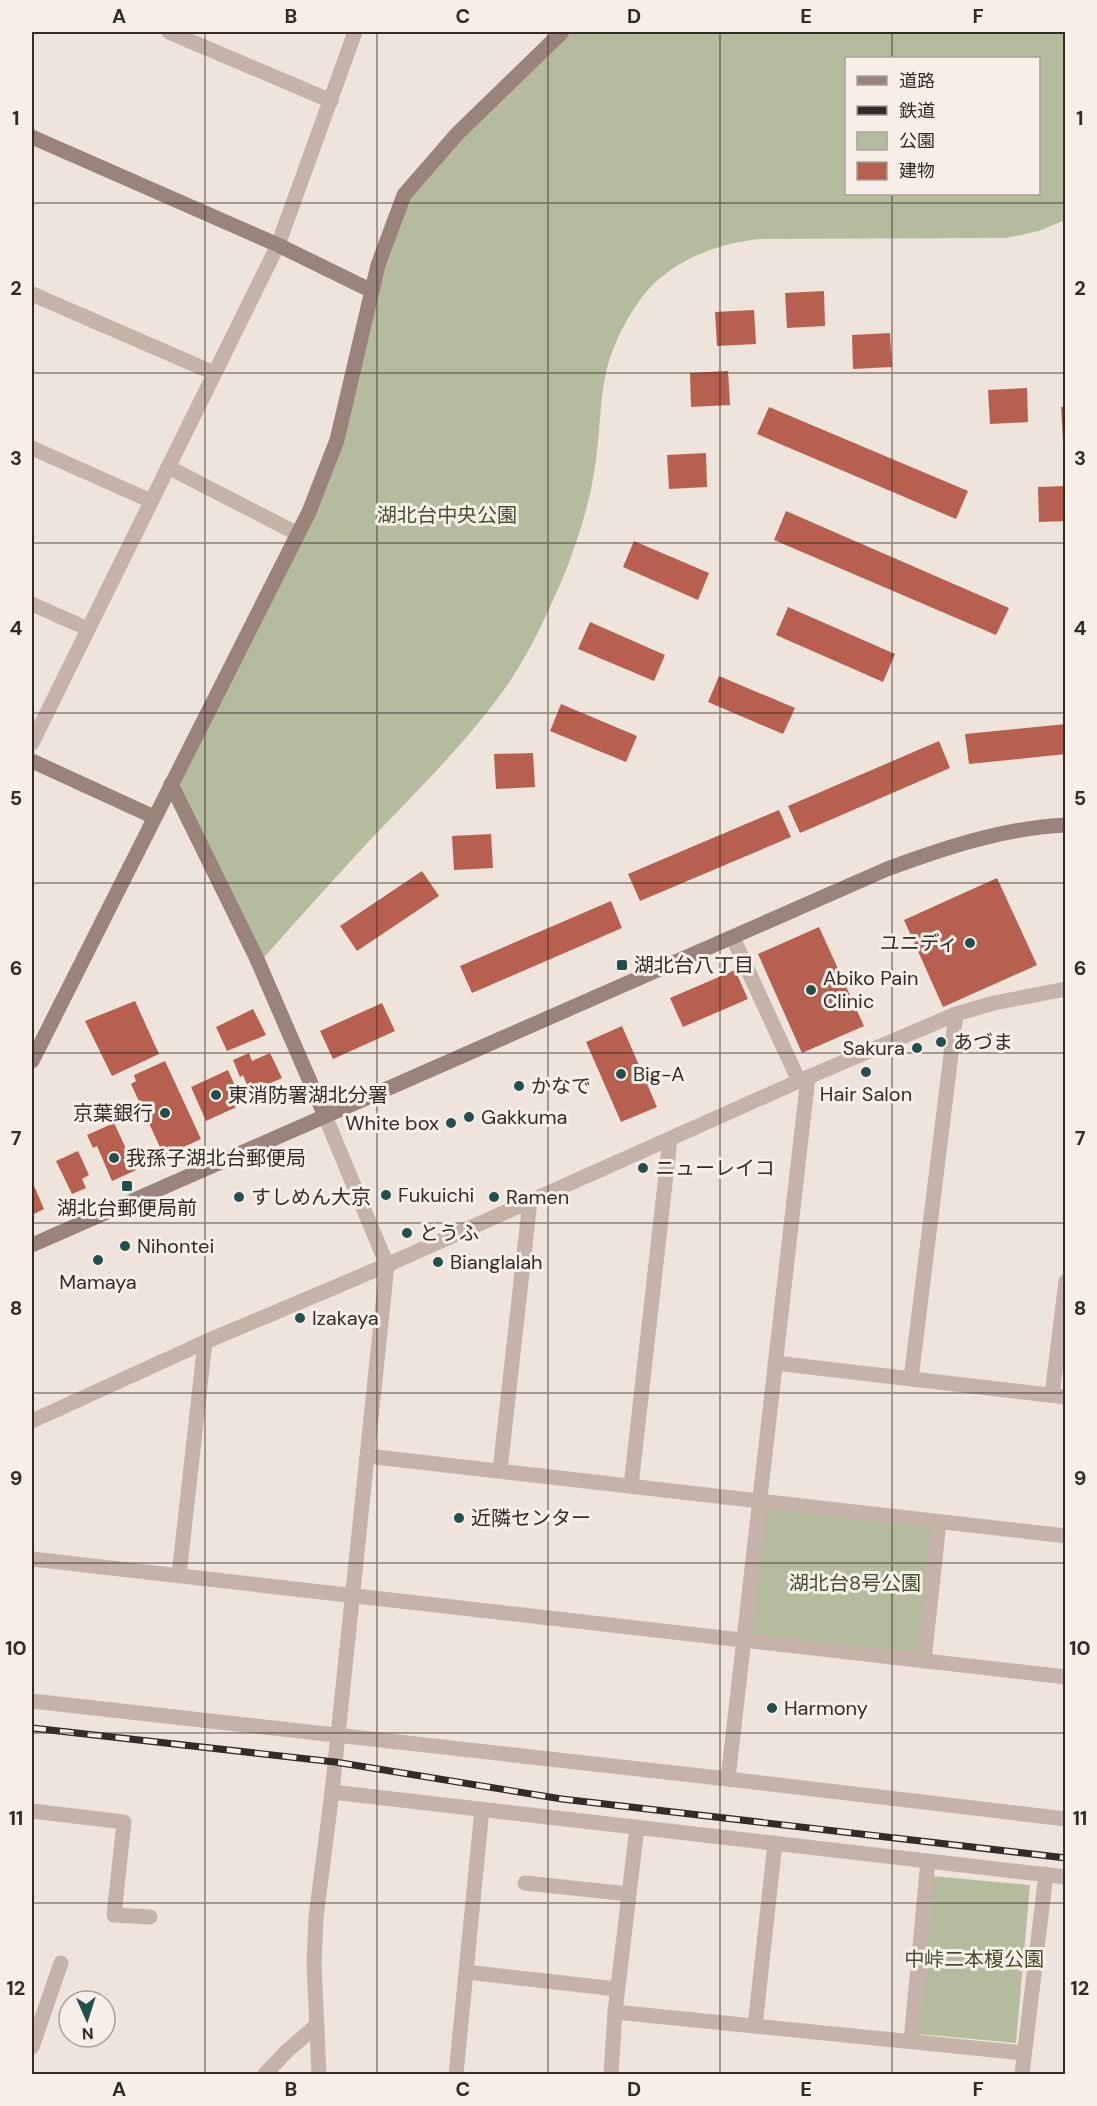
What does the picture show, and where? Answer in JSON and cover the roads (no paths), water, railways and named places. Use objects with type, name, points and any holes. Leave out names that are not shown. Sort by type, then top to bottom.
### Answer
[{"type":"street","points":[[169,32],[331,101]]},
{"type":"street","points":[[32,743],[278,245],[355,32]]},
{"type":"street","points":[[32,1061],[309,512],[337,440],[378,265],[405,195],[457,134],[562,32]]},
{"type":"street","points":[[32,137],[278,245],[372,291]]},
{"type":"street","points":[[32,294],[213,373]]},
{"type":"street","points":[[32,448],[151,501]]},
{"type":"street","points":[[168,467],[298,534]]},
{"type":"street","points":[[32,604],[88,628]]},
{"type":"street","points":[[32,761],[154,817]]},
{"type":"street","points":[[171,784],[256,957],[387,1265],[332,1792],[316,1917],[314,1963],[319,2074]]},
{"type":"street","points":[[32,1245],[886,870],[944,848],[1002,833],[1065,825]]},
{"type":"street","points":[[728,1779],[776,1363],[804,1079],[734,938]]},
{"type":"street","points":[[32,1420],[205,1342],[387,1265],[804,1079],[956,1014],[994,1003],[1065,989]]},
{"type":"street","points":[[911,1379],[956,1014]]},
{"type":"street","points":[[631,1486],[670,1139]]},
{"type":"street","points":[[500,1470],[530,1201]]},
{"type":"street","points":[[776,1363],[1058,1396],[1065,1281]]},
{"type":"street","points":[[178,1575],[205,1342]]},
{"type":"street","points":[[367,1456],[1065,1536]]},
{"type":"street","points":[[924,1661],[939,1521]]},
{"type":"street","points":[[32,1559],[1065,1677]]},
{"type":"street","points":[[32,1701],[338,1734],[1065,1819]]},
{"type":"street","points":[[332,1792],[1065,1877]]},
{"type":"street","points":[[456,2074],[482,1809]]},
{"type":"street","points":[[32,1811],[124,1822],[114,1915],[150,1917]]},
{"type":"street","points":[[611,2074],[615,2012],[637,1827]]},
{"type":"street","points":[[755,2026],[775,1843]]},
{"type":"street","points":[[910,2042],[928,1861]]},
{"type":"street","points":[[1022,2074],[1046,1874]]},
{"type":"street","points":[[525,1883],[629,1894]]},
{"type":"street","points":[[32,2047],[61,1964]]},
{"type":"street","points":[[466,1972],[618,1989]]},
{"type":"street","points":[[615,2012],[1024,2053]]},
{"type":"street","points":[[265,2074],[317,2025]]},
{"type":"railway","points":[[32,1728],[335,1762],[562,1799],[1066,1858]]},
{"type":"place","name":"ユニディ","points":[[970,943]]},
{"type":"place","name":"湖北台八丁目","points":[[622,965]]},
{"type":"place","name":"Abiko Pain Clinic","points":[[811,990]]},
{"type":"place","name":"あづま","points":[[941,1042]]},
{"type":"place","name":"Sakura","points":[[917,1048]]},
{"type":"place","name":"Hair Salon","points":[[866,1072]]},
{"type":"place","name":"Big-A","points":[[621,1074]]},
{"type":"place","name":"かなで","points":[[519,1086]]},
{"type":"place","name":"東消防署湖北分署","points":[[216,1095]]},
{"type":"place","name":"京葉銀行","points":[[165,1113]]},
{"type":"place","name":"Gakkuma","points":[[469,1117]]},
{"type":"place","name":"White box","points":[[451,1123]]},
{"type":"place","name":"我孫子湖北台郵便局","points":[[114,1158]]},
{"type":"place","name":"ニューレイコ","points":[[643,1168]]},
{"type":"place","name":"湖北台郵便局前","points":[[127,1186]]},
{"type":"place","name":"Fukuichi","points":[[386,1195]]},
{"type":"place","name":"すしめん大京","points":[[239,1197]]},
{"type":"place","name":"Ramen","points":[[494,1197]]},
{"type":"place","name":"とうふ","points":[[407,1233]]},
{"type":"place","name":"Nihontei","points":[[125,1246]]},
{"type":"place","name":"Mamaya","points":[[98,1260]]},
{"type":"place","name":"Bianglalah","points":[[438,1262]]},
{"type":"place","name":"Izakaya","points":[[300,1318]]},
{"type":"place","name":"近隣センター","points":[[459,1518]]},
{"type":"place","name":"Harmony","points":[[772,1708]]},
{"type":"park label","name":"湖北台中央公園","points":[[447,515]]},
{"type":"park label","name":"湖北台8号公園","points":[[855,1583]]},
{"type":"park label","name":"中峠二本榎公園","points":[[974,1959]]}]
